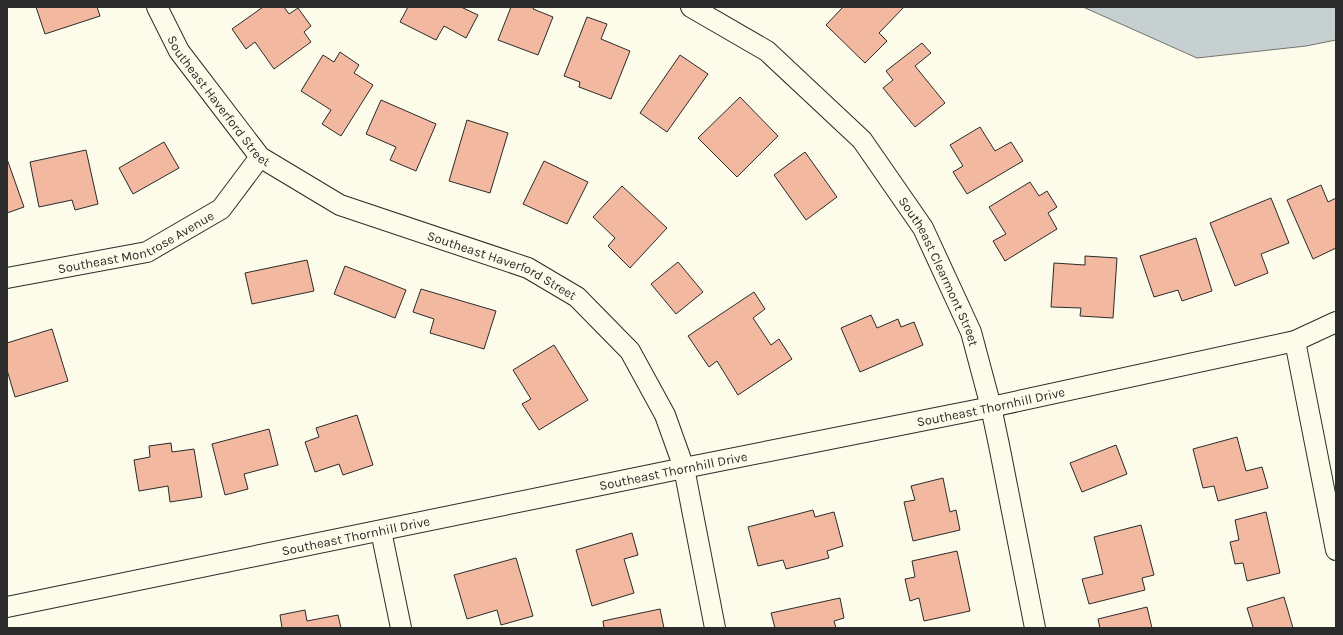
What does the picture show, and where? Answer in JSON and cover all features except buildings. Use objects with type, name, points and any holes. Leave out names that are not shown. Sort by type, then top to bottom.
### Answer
[{"type":"street","name":"Southeast Haverford Street","points":[[157,7],[179,52],[260,157],[340,205],[528,268],[577,297],[630,351],[665,415],[684,468],[715,628]]},
{"type":"street","name":"Southeast Clearmont Street","points":[[691,7],[767,51],[862,140],[923,228],[971,332],[991,408],[1035,628]]},
{"type":"street","name":"Southeast Montrose Avenue","points":[[7,278],[147,252],[222,209],[260,157]]},
{"type":"street","name":"Southeast Thornhill Drive","points":[[7,607],[684,468],[991,408],[1295,341],[1336,322]]},
{"type":"street","points":[[1295,341],[1336,550]]},
{"type":"street","points":[[381,531],[401,628]]},
{"type":"shaded area","points":[[1083,7],[1336,7],[1336,40],[1306,46],[1197,58]]}]
